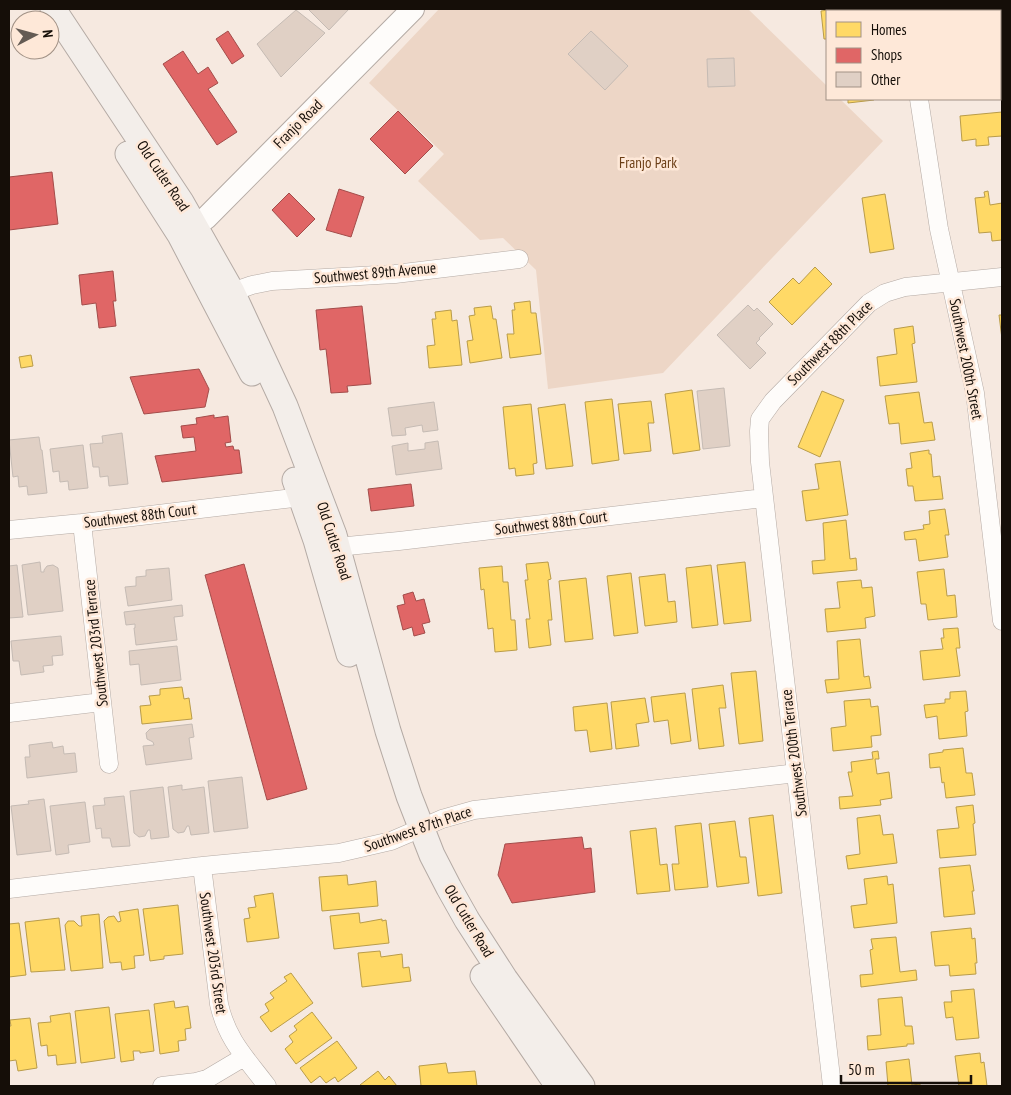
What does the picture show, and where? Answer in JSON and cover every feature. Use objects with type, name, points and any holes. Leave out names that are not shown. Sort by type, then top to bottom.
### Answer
[{"type":"main road","name":"Old Cutler Road","points":[[60,38],[188,230],[232,292],[277,388],[297,459],[302,497],[398,764],[415,831],[565,1080]]},
{"type":"main road","name":"Old Cutler Road","points":[[188,230],[222,313],[297,459],[337,547],[362,667]]},
{"type":"street","name":"Franjo Road","points":[[188,230],[210,214],[413,9]]},
{"type":"street","name":"Southwest 200th Street","points":[[919,100],[939,229],[994,483],[1002,621]]},
{"type":"street","name":"Southwest 89th Avenue","points":[[232,292],[252,285],[277,280],[395,274],[519,259]]},
{"type":"street","name":"Southwest 88th Place","points":[[760,419],[773,400],[869,303],[893,289],[1002,277]]},
{"type":"street","name":"Southwest 200th Terrace","points":[[760,419],[759,446],[764,498],[832,1086]]},
{"type":"street","name":"Southwest 88th Court","points":[[9,530],[302,497]]},
{"type":"street","name":"Southwest 88th Court","points":[[337,547],[399,542],[764,498]]},
{"type":"street","name":"Southwest 203rd Terrace","points":[[82,523],[109,764]]},
{"type":"street","points":[[9,713],[102,702]]},
{"type":"street","name":"Southwest 87th Place","points":[[9,889],[202,866],[339,853],[391,841],[452,815],[486,808],[797,773]]},
{"type":"street","name":"Southwest 203rd Street","points":[[202,866],[219,1004],[227,1031],[244,1057],[268,1086]]},
{"type":"street","points":[[162,1086],[207,1079],[244,1057]]},
{"type":"green space","name":"Franjo Park","points":[[439,9],[748,9],[826,85],[826,100],[841,100],[883,141],[663,373],[548,389],[536,270],[503,238],[480,240],[418,181],[444,154],[369,83]]},
{"type":"building: Homes","points":[[835,9],[863,9],[863,10],[828,10]]},
{"type":"building: Homes","points":[[954,9],[983,9],[983,10]]},
{"type":"building: Homes","points":[[826,10],[826,39],[824,39],[821,11]]},
{"type":"building: Homes","points":[[848,100],[874,100],[848,103]]},
{"type":"building: Homes","points":[[1002,112],[1002,136],[988,137],[989,145],[976,146],[976,139],[962,141],[960,116]]},
{"type":"building: Homes","points":[[988,191],[990,205],[1002,203],[1002,240],[992,241],[991,232],[979,233],[975,198],[985,197],[984,192]]},
{"type":"building: Homes","points":[[885,194],[894,249],[870,253],[862,198]]},
{"type":"building: Homes","points":[[815,267],[832,284],[792,325],[769,302],[793,278],[799,284]]},
{"type":"building: Homes","points":[[530,301],[531,313],[536,313],[541,354],[510,358],[507,334],[514,334],[512,310],[515,310],[514,303]]},
{"type":"building: Homes","points":[[491,306],[493,319],[496,319],[502,358],[470,363],[467,341],[473,340],[469,316],[475,315],[474,308]]},
{"type":"building: Homes","points":[[451,310],[452,321],[457,320],[462,365],[429,368],[427,346],[435,345],[432,319],[436,319],[435,312]]},
{"type":"building: Homes","points":[[999,315],[1002,315],[1002,339]]},
{"type":"building: Homes","points":[[913,326],[915,343],[912,344],[917,382],[880,386],[877,357],[897,354],[894,329]]},
{"type":"building: Homes","points":[[31,355],[33,366],[21,368],[19,357]]},
{"type":"building: Homes","points":[[692,390],[700,450],[673,454],[665,394]]},
{"type":"building: Homes","points":[[822,391],[844,400],[820,457],[798,447]]},
{"type":"building: Homes","points":[[919,392],[924,423],[932,422],[935,440],[901,444],[899,423],[889,424],[885,396]]},
{"type":"building: Homes","points":[[612,399],[619,460],[592,464],[585,402]]},
{"type":"building: Homes","points":[[651,401],[654,423],[648,423],[651,451],[624,454],[618,404]]},
{"type":"building: Homes","points":[[531,404],[537,463],[533,464],[534,474],[516,476],[515,468],[509,469],[503,407]]},
{"type":"building: Homes","points":[[565,404],[573,466],[546,469],[538,408]]},
{"type":"building: Homes","points":[[929,450],[933,477],[940,476],[943,499],[915,501],[913,486],[908,486],[906,469],[912,468],[910,453]]},
{"type":"building: Homes","points":[[840,461],[848,515],[806,521],[802,491],[819,489],[815,464]]},
{"type":"building: Homes","points":[[945,509],[949,535],[945,535],[948,557],[919,561],[916,539],[905,540],[904,532],[924,529],[923,525],[930,524],[929,511]]},
{"type":"building: Homes","points":[[846,520],[850,559],[856,558],[857,570],[813,574],[812,561],[825,560],[823,523]]},
{"type":"building: Homes","points":[[548,562],[551,579],[548,580],[552,620],[548,620],[551,645],[529,648],[526,619],[530,619],[525,580],[528,580],[526,564]]},
{"type":"building: Homes","points":[[745,562],[751,621],[724,624],[717,565]]},
{"type":"building: Homes","points":[[711,565],[718,625],[692,628],[686,568]]},
{"type":"building: Homes","points":[[502,566],[503,582],[508,582],[511,620],[515,620],[517,650],[495,652],[493,628],[488,629],[484,589],[481,590],[479,568]]},
{"type":"building: Homes","points":[[944,569],[947,596],[955,595],[957,617],[928,620],[926,604],[921,604],[917,572]]},
{"type":"building: Homes","points":[[631,573],[638,633],[614,636],[607,576]]},
{"type":"building: Homes","points":[[665,574],[668,602],[675,601],[677,622],[645,626],[639,577]]},
{"type":"building: Homes","points":[[586,578],[593,639],[565,642],[559,581]]},
{"type":"building: Homes","points":[[861,580],[862,588],[872,587],[875,616],[865,618],[866,628],[827,632],[825,609],[840,608],[837,582]]},
{"type":"building: Homes","points":[[958,628],[960,648],[956,648],[960,676],[923,680],[920,651],[943,649],[941,638],[944,638],[943,629]]},
{"type":"building: Homes","points":[[860,639],[864,677],[869,676],[871,688],[827,693],[825,680],[839,679],[837,641]]},
{"type":"building: Homes","points":[[756,671],[763,741],[739,744],[731,673]]},
{"type":"building: Homes","points":[[723,685],[726,708],[719,708],[724,746],[699,749],[692,689]]},
{"type":"building: Homes","points":[[182,687],[184,699],[189,698],[192,719],[142,724],[140,706],[151,705],[149,696],[160,695],[160,689]]},
{"type":"building: Homes","points":[[966,691],[968,711],[965,712],[967,736],[939,739],[937,716],[926,718],[924,705],[945,703],[945,699],[950,699],[950,692]]},
{"type":"building: Homes","points":[[685,693],[691,741],[671,744],[668,720],[654,722],[651,697]]},
{"type":"building: Homes","points":[[645,698],[649,722],[636,724],[639,746],[616,749],[611,702]]},
{"type":"building: Homes","points":[[870,699],[871,707],[878,706],[881,735],[871,736],[872,747],[833,751],[831,728],[846,726],[844,701]]},
{"type":"building: Homes","points":[[607,703],[612,749],[590,752],[587,730],[575,731],[573,707]]},
{"type":"building: Homes","points":[[963,748],[966,773],[972,773],[975,795],[946,798],[940,767],[930,768],[929,754],[943,752],[943,750]]},
{"type":"building: Homes","points":[[878,751],[879,759],[875,759],[877,774],[889,772],[892,798],[880,800],[881,805],[840,809],[839,797],[853,796],[848,772],[852,772],[851,762],[873,759],[872,752]]},
{"type":"building: Homes","points":[[973,805],[976,855],[940,858],[937,830],[959,828],[956,807]]},
{"type":"building: Homes","points":[[773,815],[782,893],[758,896],[749,818]]},
{"type":"building: Homes","points":[[880,815],[883,835],[893,834],[897,863],[848,869],[846,856],[860,854],[857,818]]},
{"type":"building: Homes","points":[[735,821],[740,857],[746,857],[749,883],[717,887],[709,824]]},
{"type":"building: Homes","points":[[701,823],[708,887],[675,890],[672,864],[679,864],[675,826]]},
{"type":"building: Homes","points":[[656,828],[660,865],[667,864],[670,891],[637,894],[630,831]]},
{"type":"building: Homes","points":[[970,865],[975,914],[944,917],[939,868]]},
{"type":"building: Homes","points":[[347,875],[348,885],[376,881],[378,906],[322,911],[319,877]]},
{"type":"building: Homes","points":[[887,876],[888,885],[893,884],[897,923],[854,928],[851,906],[867,904],[864,879]]},
{"type":"building: Homes","points":[[273,893],[279,938],[247,942],[244,919],[250,918],[248,908],[256,907],[254,896]]},
{"type":"building: Homes","points":[[178,905],[183,954],[164,956],[164,959],[150,961],[143,909]]},
{"type":"building: Homes","points":[[138,909],[144,955],[134,956],[135,968],[122,970],[121,962],[110,963],[104,921],[108,917],[114,916],[118,922],[121,921],[119,912]]},
{"type":"building: Homes","points":[[359,913],[360,923],[386,920],[389,943],[334,949],[330,916]]},
{"type":"building: Homes","points":[[99,914],[103,968],[71,971],[65,925],[68,921],[74,921],[79,926],[82,926],[81,916]]},
{"type":"building: Homes","points":[[59,918],[65,970],[31,972],[25,922]]},
{"type":"building: Homes","points":[[19,923],[26,975],[9,977],[9,924]]},
{"type":"building: Homes","points":[[971,928],[972,939],[975,938],[976,974],[950,976],[949,965],[935,966],[931,932]]},
{"type":"building: Homes","points":[[896,937],[900,972],[916,970],[917,980],[861,987],[860,975],[873,974],[870,950],[873,949],[871,939]]},
{"type":"building: Homes","points":[[380,951],[381,957],[402,954],[403,968],[409,967],[411,981],[362,987],[358,953]]},
{"type":"building: Homes","points":[[291,973],[313,1003],[271,1032],[260,1017],[269,1011],[265,1004],[274,998],[270,993],[287,981],[284,977]]},
{"type":"building: Homes","points":[[974,989],[979,1038],[956,1040],[953,1017],[946,1018],[944,1002],[952,1002],[951,991]]},
{"type":"building: Homes","points":[[902,997],[905,1026],[912,1026],[914,1044],[868,1050],[867,1036],[881,1035],[878,999]]},
{"type":"building: Homes","points":[[174,1001],[175,1008],[188,1006],[191,1028],[185,1029],[186,1040],[178,1041],[179,1051],[160,1054],[154,1004]]},
{"type":"building: Homes","points":[[109,1007],[115,1058],[81,1063],[75,1011]]},
{"type":"building: Homes","points":[[149,1010],[154,1051],[140,1053],[140,1051],[133,1051],[134,1060],[121,1062],[115,1014]]},
{"type":"building: Homes","points":[[312,1012],[332,1038],[296,1064],[285,1049],[293,1042],[289,1036],[297,1030],[294,1026]]},
{"type":"building: Homes","points":[[70,1013],[76,1063],[57,1065],[56,1055],[48,1056],[47,1045],[41,1046],[38,1023],[51,1022],[50,1016]]},
{"type":"building: Homes","points":[[30,1018],[37,1068],[18,1071],[16,1060],[9,1061],[10,1020]]},
{"type":"building: Homes","points":[[337,1041],[357,1068],[338,1082],[335,1077],[326,1083],[320,1076],[311,1083],[300,1068]]},
{"type":"building: Homes","points":[[980,1053],[981,1063],[984,1062],[987,1086],[959,1086],[955,1056]]},
{"type":"building: Homes","points":[[909,1059],[912,1085],[920,1084],[920,1086],[888,1086],[886,1062]]},
{"type":"building: Homes","points":[[446,1063],[448,1073],[475,1071],[477,1086],[421,1086],[419,1066]]},
{"type":"building: Homes","points":[[378,1071],[385,1080],[389,1076],[397,1086],[360,1085]]},
{"type":"building: Shops","points":[[228,31],[244,56],[232,64],[216,39]]},
{"type":"building: Shops","points":[[183,51],[198,74],[208,67],[218,83],[208,89],[237,132],[217,145],[163,64]]},
{"type":"building: Shops","points":[[398,111],[433,146],[405,174],[370,139]]},
{"type":"building: Shops","points":[[52,172],[58,224],[9,230],[9,177]]},
{"type":"building: Shops","points":[[339,189],[364,197],[351,237],[326,230]]},
{"type":"building: Shops","points":[[289,193],[315,219],[297,237],[272,210]]},
{"type":"building: Shops","points":[[113,271],[116,301],[113,301],[116,326],[99,328],[96,303],[82,305],[79,275]]},
{"type":"building: Shops","points":[[362,306],[371,384],[347,386],[348,392],[331,393],[326,349],[320,350],[316,310]]},
{"type":"building: Shops","points":[[199,369],[209,389],[205,407],[144,414],[130,377]]},
{"type":"building: Shops","points":[[214,415],[214,418],[228,416],[231,442],[225,443],[226,447],[233,446],[234,450],[239,450],[242,473],[162,482],[155,456],[196,451],[194,437],[183,438],[181,426],[197,424],[196,418]]},
{"type":"building: Shops","points":[[411,484],[414,506],[371,511],[368,489]]},
{"type":"building: Shops","points":[[244,564],[307,789],[267,800],[205,575]]},
{"type":"building: Shops","points":[[413,592],[416,601],[424,599],[430,622],[422,624],[425,633],[414,636],[412,627],[403,630],[397,606],[405,604],[403,595]]},
{"type":"building: Shops","points":[[582,837],[584,849],[591,848],[595,892],[512,903],[498,875],[505,844]]},
{"type":"building: Other","points":[[308,9],[349,9],[329,30]]},
{"type":"building: Other","points":[[296,10],[325,33],[281,77],[257,44]]},
{"type":"building: Other","points":[[591,31],[628,66],[605,90],[568,54]]},
{"type":"building: Other","points":[[734,58],[735,86],[708,87],[707,59]]},
{"type":"building: Other","points":[[748,305],[754,311],[757,308],[773,324],[756,343],[766,353],[750,369],[717,335]]},
{"type":"building: Other","points":[[724,388],[730,446],[703,449],[697,391]]},
{"type":"building: Other","points":[[434,402],[438,430],[423,432],[422,425],[405,428],[406,435],[392,436],[388,408]]},
{"type":"building: Other","points":[[122,433],[128,484],[109,486],[108,476],[100,477],[99,467],[93,467],[90,444],[103,443],[102,436]]},
{"type":"building: Other","points":[[39,437],[47,493],[28,495],[27,486],[19,487],[18,476],[13,477],[9,440]]},
{"type":"building: Other","points":[[438,441],[442,469],[396,475],[392,446],[408,443],[408,451],[425,449],[425,443]]},
{"type":"building: Other","points":[[83,445],[88,488],[69,490],[68,481],[60,482],[59,471],[53,472],[50,449]]},
{"type":"building: Other","points":[[40,562],[41,572],[44,572],[47,566],[53,565],[58,568],[63,611],[28,615],[22,565]]},
{"type":"building: Other","points":[[17,565],[23,617],[9,618],[9,566]]},
{"type":"building: Other","points":[[169,568],[172,600],[128,606],[125,587],[136,586],[136,577],[146,576],[146,570]]},
{"type":"building: Other","points":[[182,605],[183,616],[174,617],[177,640],[136,645],[135,624],[126,625],[124,612]]},
{"type":"building: Other","points":[[61,636],[63,655],[52,656],[53,665],[43,666],[44,672],[21,675],[19,661],[13,661],[11,641]]},
{"type":"building: Other","points":[[177,646],[181,680],[141,685],[139,664],[130,665],[129,651]]},
{"type":"building: Other","points":[[192,724],[194,737],[189,738],[192,759],[146,765],[143,746],[154,745],[153,742],[147,739],[146,733],[150,729]]},
{"type":"building: Other","points":[[52,742],[53,748],[63,746],[64,754],[75,753],[77,772],[27,778],[25,757],[30,757],[29,745]]},
{"type":"building: Other","points":[[242,777],[248,828],[214,832],[208,781]]},
{"type":"building: Other","points":[[182,785],[182,790],[204,787],[209,833],[191,835],[189,826],[187,826],[184,832],[178,833],[173,829],[168,787]]},
{"type":"building: Other","points":[[163,787],[169,837],[151,839],[150,830],[148,830],[145,836],[139,837],[134,833],[130,791]]},
{"type":"building: Other","points":[[124,796],[130,846],[112,847],[110,838],[102,838],[101,828],[96,829],[93,806],[105,805],[104,798]]},
{"type":"building: Other","points":[[44,799],[51,851],[17,855],[11,806],[29,804],[28,801]]},
{"type":"building: Other","points":[[85,802],[90,842],[68,845],[69,853],[56,855],[50,806]]}]
